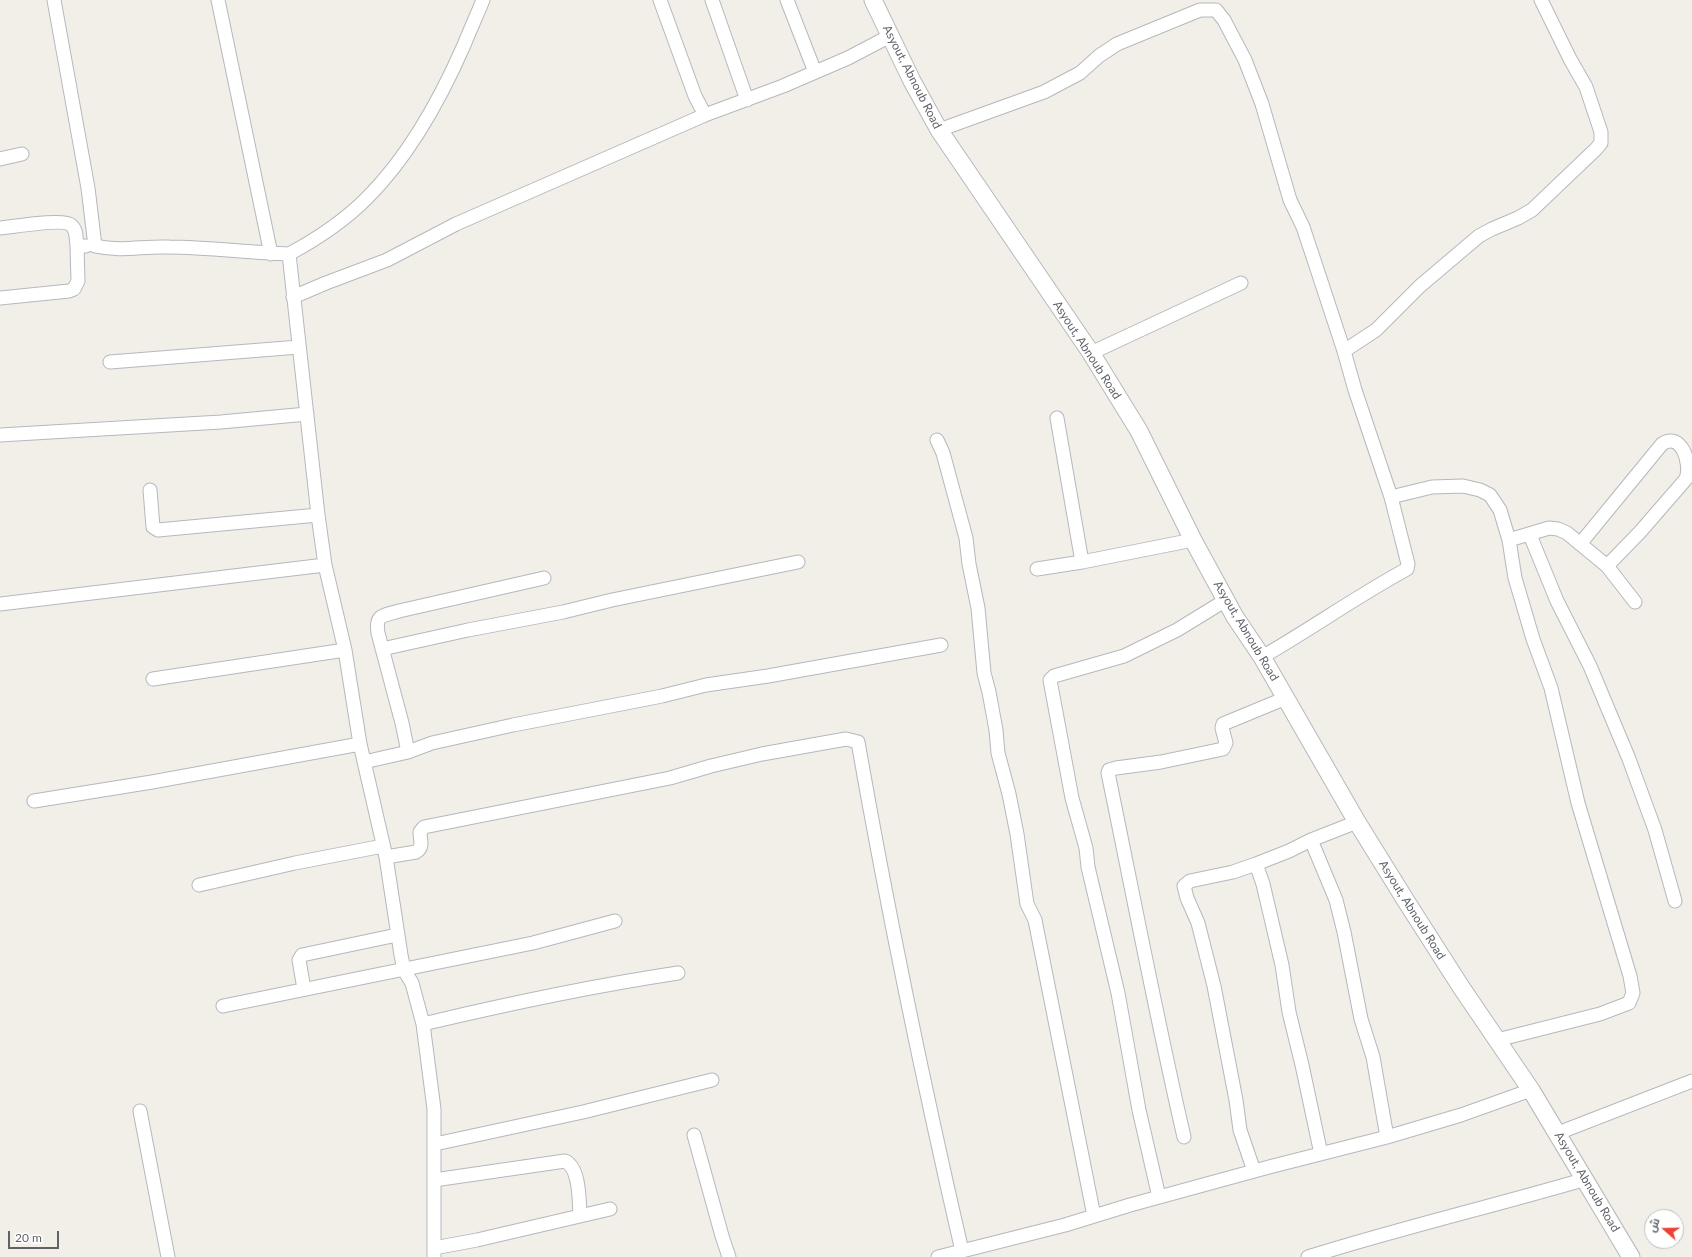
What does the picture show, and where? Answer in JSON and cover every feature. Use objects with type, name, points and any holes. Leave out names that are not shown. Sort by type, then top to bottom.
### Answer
[{"type":"street","points":[[54,0],[88,188],[95,246]]},
{"type":"street","points":[[218,0],[271,254]]},
{"type":"street","points":[[77,246],[95,246],[112,250],[168,247],[289,254],[309,243],[337,224],[367,198],[391,170],[426,122],[448,80],[482,0]]},
{"type":"street","points":[[660,0],[695,96],[705,115]]},
{"type":"street","points":[[712,0],[747,100]]},
{"type":"street","points":[[787,0],[815,72]]},
{"type":"street","name":"Asyout, Abnoub Road","points":[[873,0],[939,130],[1090,353],[1139,431],[1235,617],[1262,657],[1357,822],[1437,950],[1531,1090],[1586,1179],[1631,1257]]},
{"type":"street","points":[[1344,351],[1376,330],[1420,286],[1479,236],[1532,210],[1601,143],[1600,126],[1586,87],[1570,59],[1541,0]]},
{"type":"street","points":[[939,130],[1044,92],[1080,73],[1099,56],[1117,44],[1200,10],[1216,10],[1224,20],[1245,60],[1262,104],[1290,200],[1303,227],[1391,497],[1408,564],[1407,569],[1374,587],[1322,621],[1262,657]]},
{"type":"street","points":[[293,297],[387,260],[456,224],[705,115],[747,100],[848,58],[890,36]]},
{"type":"street","points":[[0,159],[22,154]]},
{"type":"street","points":[[0,228],[56,222],[66,222],[72,225],[76,232],[78,281],[74,289],[69,291],[0,298]]},
{"type":"street","points":[[289,254],[318,515],[325,565],[345,650],[360,744],[385,851],[397,935],[404,970],[412,983],[423,1024],[434,1109],[434,1252],[476,1240],[610,1209]]},
{"type":"street","points":[[1090,353],[1241,283]]},
{"type":"street","points":[[110,362],[299,347]]},
{"type":"street","points":[[0,436],[221,422],[307,414]]},
{"type":"street","points":[[1057,418],[1082,562]]},
{"type":"street","points":[[937,440],[943,453],[966,538],[969,564],[978,608],[984,673],[996,730],[998,753],[1009,794],[1019,846],[1027,904],[1035,920],[1094,1216]]},
{"type":"street","points":[[1580,544],[1662,444],[1671,440],[1678,444],[1686,451],[1689,459],[1689,474],[1640,532],[1607,566]]},
{"type":"street","points":[[1391,497],[1432,487],[1463,486],[1480,490],[1490,495],[1500,510],[1509,540],[1515,578],[1551,688],[1578,803],[1630,976],[1633,993],[1632,1000],[1629,1003],[1607,1012],[1497,1040]]},
{"type":"street","points":[[150,490],[152,523],[153,527],[158,530],[318,515]]},
{"type":"street","points":[[1509,540],[1530,535],[1549,528],[1558,529],[1567,533],[1607,566],[1635,602]]},
{"type":"street","points":[[1530,535],[1557,601],[1590,666],[1626,752],[1655,830],[1674,901]]},
{"type":"street","points":[[1037,569],[1082,562],[1194,540]]},
{"type":"street","points":[[382,649],[798,562]]},
{"type":"street","points":[[0,604],[325,565]]},
{"type":"street","points":[[408,752],[376,623],[381,616],[544,578]]},
{"type":"street","points":[[1159,1197],[1140,1110],[1118,993],[1088,867],[1086,848],[1072,798],[1050,680],[1054,676],[1124,656],[1177,630],[1226,600]]},
{"type":"street","points":[[364,762],[408,752],[439,742],[706,685],[768,676],[941,645]]},
{"type":"street","points":[[153,679],[345,650]]},
{"type":"street","points":[[1184,1137],[1156,1014],[1152,986],[1108,773],[1109,770],[1116,768],[1161,762],[1223,749],[1226,743],[1222,728],[1223,724],[1286,698]]},
{"type":"street","points":[[198,885],[295,863],[385,851],[416,852],[421,846],[420,832],[424,827],[662,780],[711,766],[762,754],[846,739],[858,742],[927,1097],[962,1251]]},
{"type":"street","points":[[34,801],[152,782],[360,744]]},
{"type":"street","points":[[1254,1171],[1240,1130],[1236,1100],[1214,986],[1198,923],[1187,898],[1184,886],[1190,881],[1233,872],[1256,864],[1357,822]]},
{"type":"street","points":[[1311,840],[1336,900],[1344,932],[1361,1019],[1373,1056],[1387,1137]]},
{"type":"street","points":[[1256,864],[1263,884],[1286,980],[1289,1012],[1321,1154]]},
{"type":"street","points":[[223,1006],[533,943],[615,921]]},
{"type":"street","points":[[304,989],[299,960],[302,955],[397,935]]},
{"type":"street","points":[[423,1024],[613,983],[678,973]]},
{"type":"street","points":[[435,1144],[583,1112],[712,1080]]},
{"type":"street","points":[[1558,1133],[1692,1081]]},
{"type":"street","points":[[938,1257],[1094,1216],[1254,1171],[1387,1137],[1461,1115],[1531,1090]]},
{"type":"street","points":[[140,1111],[168,1257]]},
{"type":"street","points":[[694,1135],[729,1257]]},
{"type":"street","points":[[434,1180],[565,1161],[570,1163],[575,1171],[580,1215]]},
{"type":"street","points":[[1316,1256],[1586,1179]]}]
